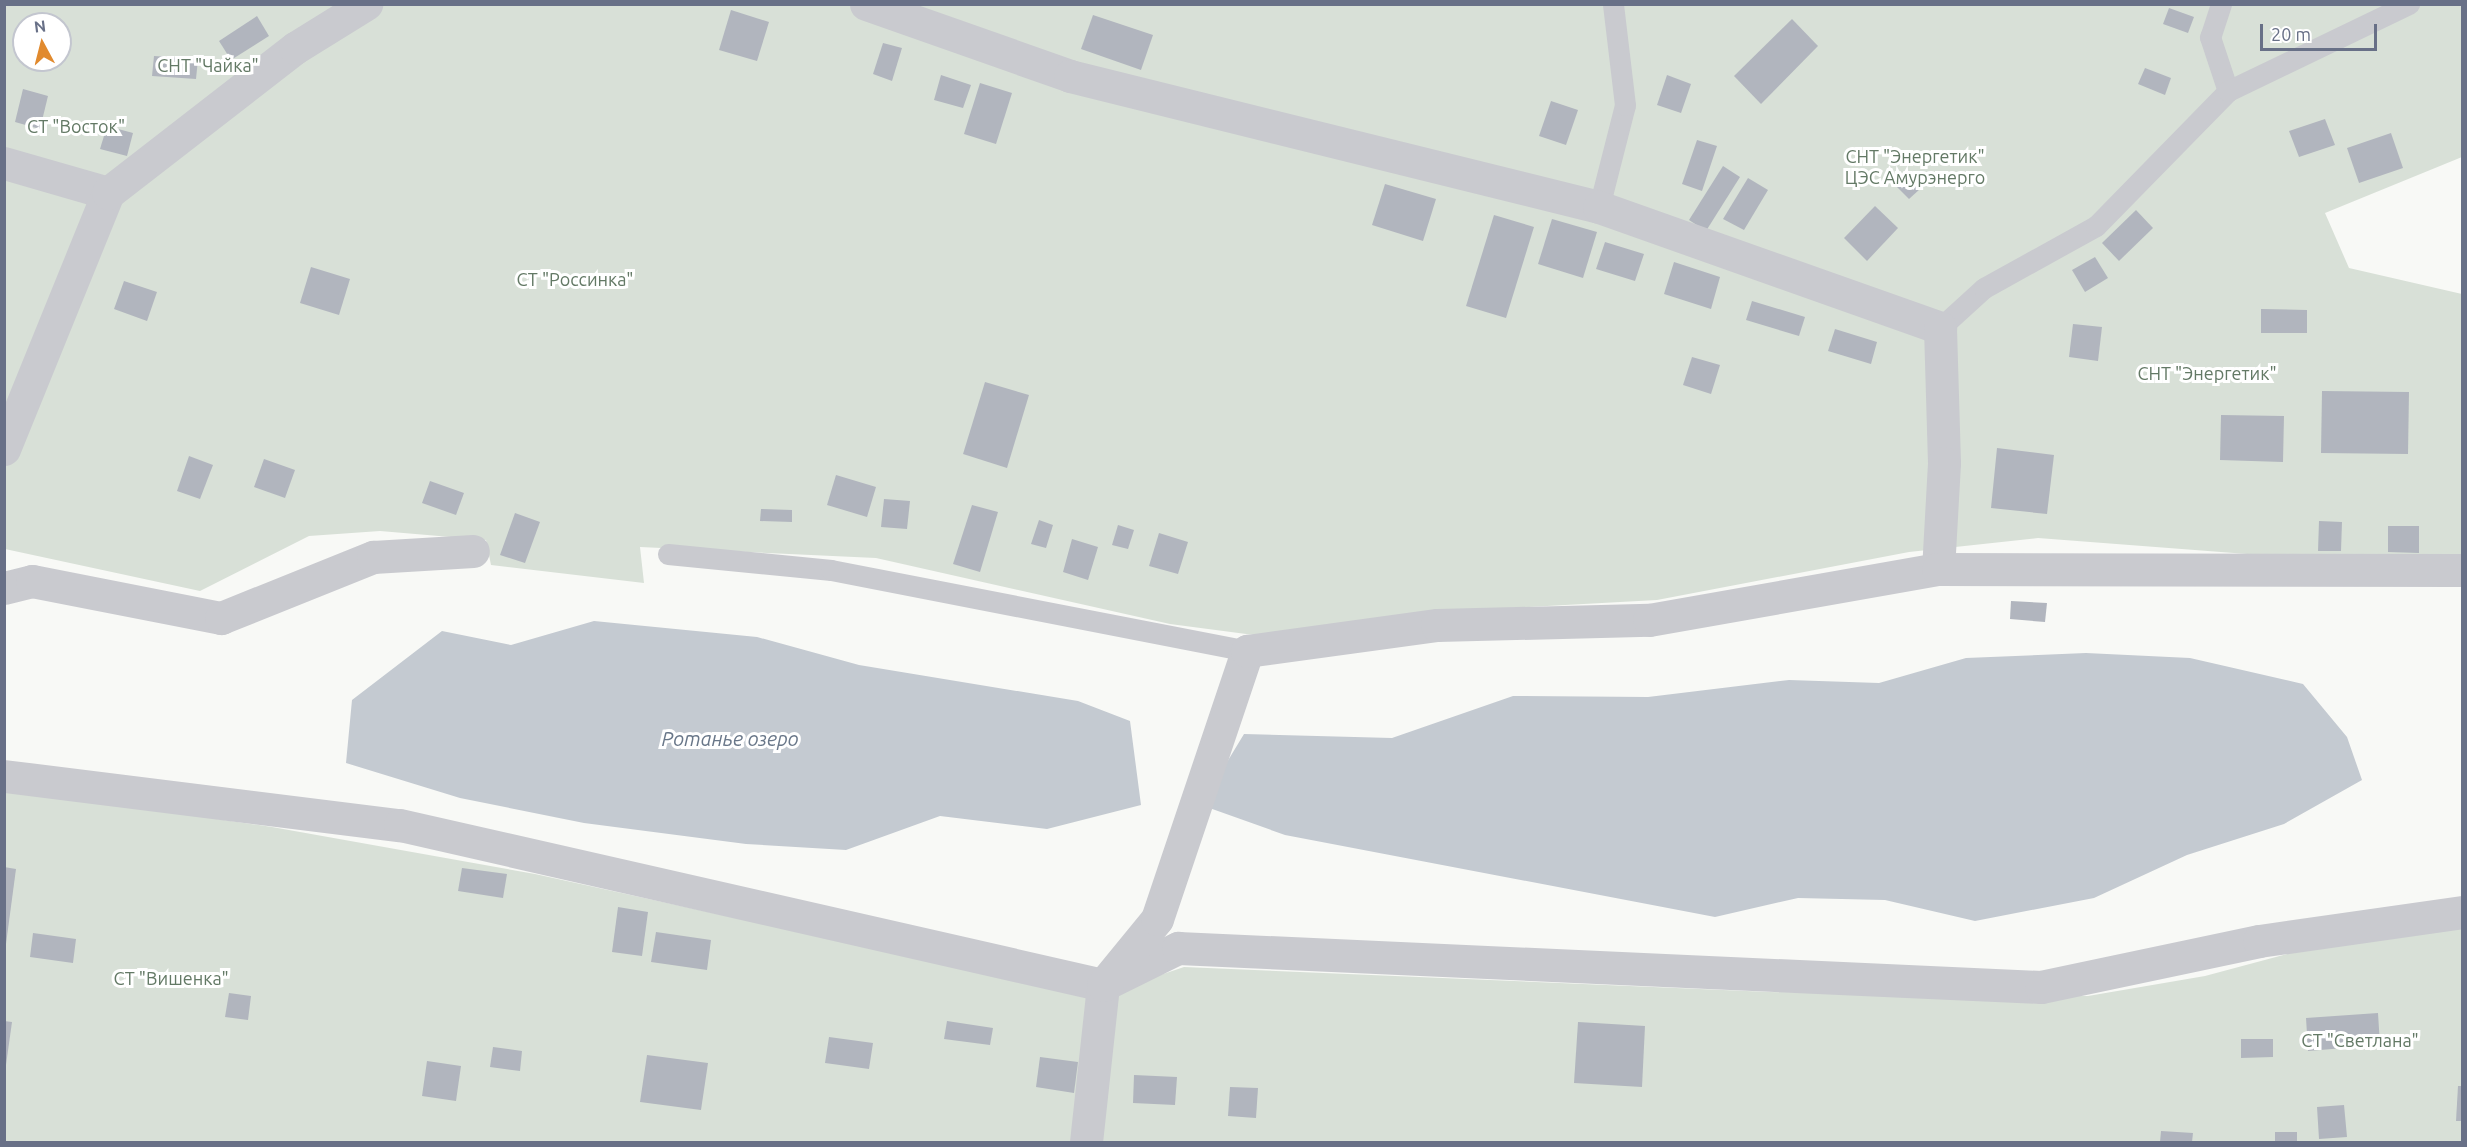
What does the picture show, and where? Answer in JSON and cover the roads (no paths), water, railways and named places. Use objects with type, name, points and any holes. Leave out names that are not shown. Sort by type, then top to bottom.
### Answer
[{"type":"street","points":[[4,449],[108,193],[296,48],[366,4]]},
{"type":"street","points":[[866,4],[1070,76],[1599,207],[1940,328],[1944,464],[1938,569]]},
{"type":"street","points":[[4,163],[108,193]]},
{"type":"street","points":[[4,588],[32,581],[221,618],[373,557],[473,551]]},
{"type":"street","points":[[1086,1143],[1103,985],[1157,919],[1247,651],[1437,626],[1650,620],[1938,569],[2463,570]]},
{"type":"street","points":[[4,776],[400,825],[1103,985],[1178,948],[2041,987],[2259,941],[2463,912]]},
{"type":"lane","points":[[1599,207],[1625,105],[1613,4]]},
{"type":"lane","points":[[2221,4],[2210,38],[2228,91]]},
{"type":"lane","points":[[1940,328],[1983,288],[2096,226],[2228,91],[2409,4]]},
{"type":"lane","points":[[668,554],[831,570],[1247,651]]},
{"type":"water","name":"Ротанье озеро","points":[[594,621],[757,637],[859,665],[1078,701],[1130,721],[1141,805],[1047,829],[940,816],[846,850],[746,844],[584,823],[460,798],[346,763],[352,700],[442,631],[511,645]]},
{"type":"water","points":[[2086,653],[2190,658],[2303,684],[2347,737],[2362,780],[2284,824],[2187,855],[2094,898],[1975,921],[1885,900],[1798,898],[1715,917],[1285,835],[1201,805],[1244,734],[1392,738],[1513,696],[1648,697],[1789,680],[1879,683],[1966,658]]},
{"type":"park label","name":"СНТ \"Чайка\"","points":[[208,65]]},
{"type":"park label","name":"СТ \"Восток\"","points":[[76,126]]},
{"type":"park label","name":"СНТ \"Энергетик\" ЦЭС Амурэнерго","points":[[1915,167]]},
{"type":"park label","name":"СТ \"Россинка\"","points":[[575,279]]},
{"type":"park label","name":"СНТ \"Энергетик\"","points":[[2207,373]]},
{"type":"park label","name":"СТ \"Вишенка\"","points":[[171,978]]},
{"type":"park label","name":"СТ \"Светлана\"","points":[[2360,1040]]}]
